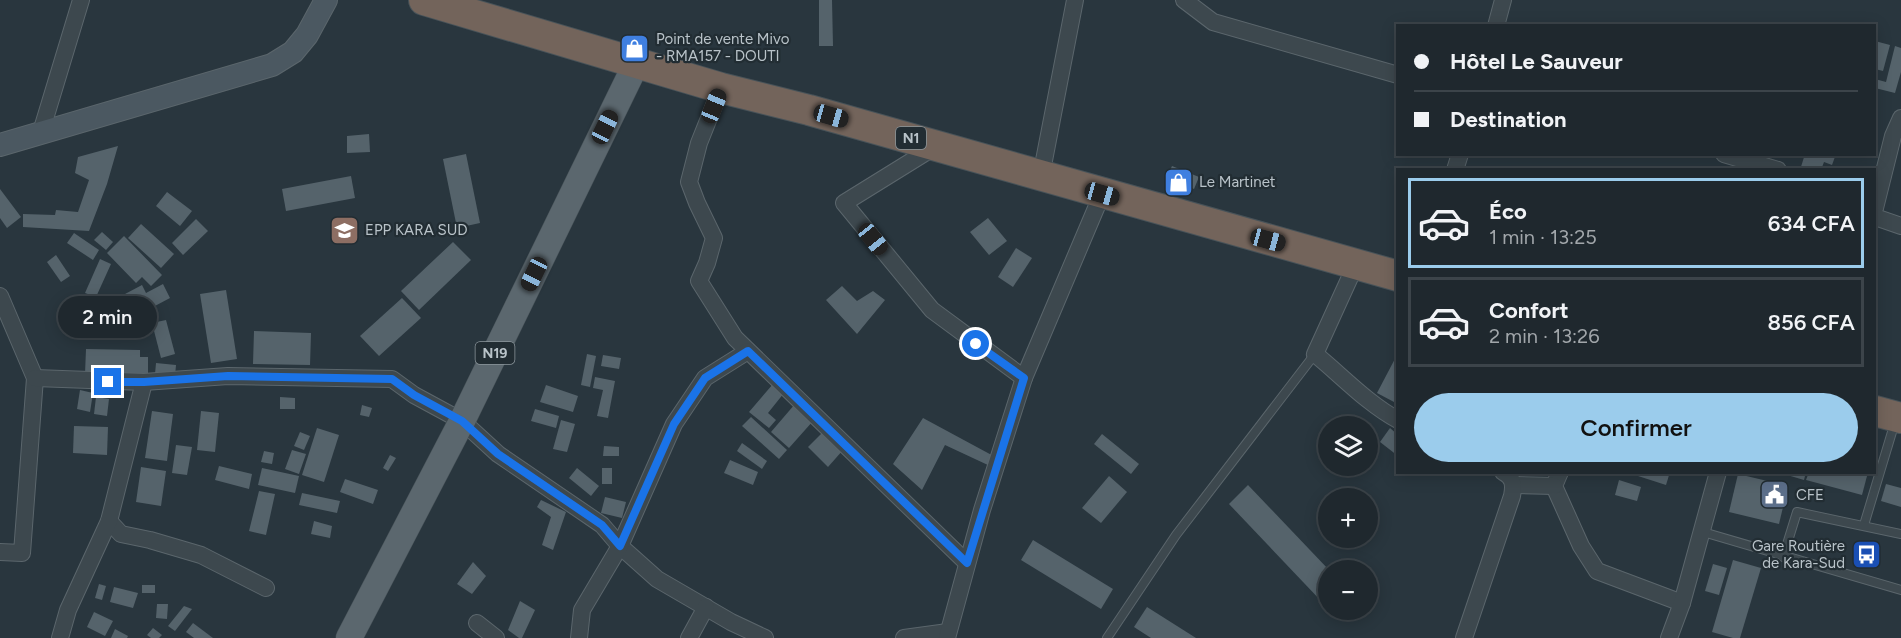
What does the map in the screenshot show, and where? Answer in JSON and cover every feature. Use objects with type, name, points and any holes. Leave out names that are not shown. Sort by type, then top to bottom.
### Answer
[{"type":"highway","name":"N1","points":[[424,0],[636,64],[936,145],[1102,194],[1396,275]]},
{"type":"main road","points":[[0,145],[272,65],[293,52],[307,34],[326,0]]},
{"type":"main road","name":"N19","points":[[349,638],[462,421],[636,64]]},
{"type":"street","points":[[41,132],[81,0]]},
{"type":"street","points":[[1041,176],[1075,0]]},
{"type":"street","points":[[1184,0],[1213,22],[1396,74]]},
{"type":"street","points":[[1497,24],[1503,0]]},
{"type":"street","points":[[721,88],[699,143],[689,182],[714,238],[699,281],[735,338],[967,563]]},
{"type":"street","points":[[1876,204],[1893,136],[1901,117]]},
{"type":"street","points":[[936,145],[844,203],[932,310],[1024,378]]},
{"type":"street","points":[[1731,156],[1771,168]]},
{"type":"street","points":[[904,638],[948,635],[967,563],[1024,378],[1102,194]]},
{"type":"street","points":[[1876,217],[1901,226]]},
{"type":"street","points":[[1356,264],[1315,354],[1347,379],[1380,410],[1396,419]]},
{"type":"street","points":[[0,296],[35,378],[22,553],[0,552]]},
{"type":"street","points":[[579,638],[582,610],[620,546],[674,424],[705,378],[748,351]]},
{"type":"street","points":[[35,378],[144,382],[228,376],[392,379],[414,395],[462,421],[498,454],[602,525],[620,546],[657,579],[765,638]]},
{"type":"street","points":[[60,638],[68,610],[109,521],[144,382]]},
{"type":"street","points":[[1669,638],[1682,603],[1717,474]]},
{"type":"street","points":[[1464,638],[1512,496],[1509,478],[1557,479],[1581,546],[1597,571],[1682,603]]},
{"type":"street","points":[[109,521],[121,534],[201,555],[266,588]]},
{"type":"street","points":[[689,638],[706,607]]},
{"type":"street","points":[[477,623],[496,638]]},
{"type":"lane","points":[[1107,638],[1176,535],[1315,354]]},
{"type":"lane","points":[[1864,525],[1891,415]]},
{"type":"lane","points":[[1783,556],[1797,512],[1901,534]]},
{"type":"lane","points":[[1702,532],[1901,590]]},
{"type":"building","points":[[819,0],[832,0],[833,46],[819,46]]},
{"type":"building","points":[[1876,41],[1890,45],[1883,71],[1876,69]]},
{"type":"building","points":[[1895,46],[1901,48],[1901,72],[1895,93],[1876,88],[1876,79],[1886,82]]},
{"type":"building","points":[[369,134],[370,152],[347,153],[347,136]]},
{"type":"building","points":[[118,146],[107,184],[89,231],[23,227],[23,214],[55,215],[56,210],[78,212],[89,180],[75,173],[78,157]]},
{"type":"building","points":[[466,154],[480,223],[457,228],[443,159]]},
{"type":"building","points":[[1804,156],[1835,156],[1832,165],[1824,162],[1822,168],[1801,168]]},
{"type":"building","points":[[1172,166],[1199,177],[1194,189],[1167,177]]},
{"type":"building","points":[[351,176],[355,198],[286,211],[282,189]]},
{"type":"building","points":[[0,189],[21,217],[7,228],[0,218]]},
{"type":"building","points":[[167,192],[192,211],[180,226],[156,206]]},
{"type":"building","points":[[988,218],[1007,241],[989,255],[970,232]]},
{"type":"building","points":[[196,219],[208,231],[183,255],[172,243]]},
{"type":"building","points":[[141,224],[174,254],[161,268],[128,238]]},
{"type":"building","points":[[102,232],[113,242],[106,250],[94,240]]},
{"type":"building","points":[[74,233],[99,250],[93,260],[67,243]]},
{"type":"building","points":[[124,236],[162,275],[151,286],[142,277],[136,283],[107,253]]},
{"type":"building","points":[[453,242],[471,260],[419,310],[401,291]]},
{"type":"building","points":[[1016,248],[1032,258],[1013,287],[998,277]]},
{"type":"building","points":[[56,255],[70,276],[61,282],[47,262]]},
{"type":"building","points":[[100,259],[111,264],[96,297],[85,293]]},
{"type":"building","points":[[163,284],[170,298],[136,316],[125,294],[142,285],[146,293]]},
{"type":"building","points":[[842,286],[857,301],[873,291],[885,300],[857,334],[826,300]]},
{"type":"building","points":[[226,290],[237,359],[211,363],[200,294]]},
{"type":"building","points":[[402,298],[421,318],[379,356],[360,336]]},
{"type":"building","points":[[101,310],[106,325],[77,336],[72,321]]},
{"type":"building","points":[[166,320],[175,354],[161,358],[152,323]]},
{"type":"building","points":[[254,331],[311,333],[310,365],[253,364]]},
{"type":"building","points":[[86,349],[140,350],[140,357],[148,357],[148,376],[85,374]]},
{"type":"building","points":[[587,354],[596,356],[590,387],[581,385]]},
{"type":"building","points":[[603,355],[621,358],[619,369],[601,366]]},
{"type":"building","points":[[1396,357],[1396,398],[1394,402],[1377,393]]},
{"type":"building","points":[[156,363],[176,365],[175,376],[155,374]]},
{"type":"building","points":[[595,377],[615,381],[608,418],[597,416],[603,390],[593,388]]},
{"type":"building","points":[[773,384],[784,393],[768,413],[776,420],[769,428],[749,412]]},
{"type":"building","points":[[546,385],[578,396],[573,412],[540,402]]},
{"type":"building","points":[[80,390],[93,393],[90,412],[77,409]]},
{"type":"building","points":[[96,397],[109,399],[107,416],[94,414]]},
{"type":"building","points":[[280,397],[295,398],[295,409],[280,409]]},
{"type":"building","points":[[795,404],[813,421],[789,448],[771,432]]},
{"type":"building","points":[[362,405],[372,408],[369,417],[360,415]]},
{"type":"building","points":[[535,409],[559,416],[556,428],[531,421]]},
{"type":"building","points":[[152,411],[173,414],[167,461],[145,458]]},
{"type":"building","points":[[201,411],[219,413],[215,452],[197,450]]},
{"type":"building","points":[[751,417],[787,450],[779,459],[742,426]]},
{"type":"building","points":[[923,418],[999,459],[990,466],[945,445],[922,490],[893,464]]},
{"type":"building","points":[[561,420],[575,424],[567,452],[553,449]]},
{"type":"building","points":[[74,426],[108,427],[107,455],[73,453]]},
{"type":"building","points":[[317,428],[339,435],[324,482],[302,475]]},
{"type":"building","points":[[1390,428],[1396,433],[1396,454],[1380,442]]},
{"type":"building","points":[[824,431],[843,450],[828,467],[808,447]]},
{"type":"building","points":[[300,432],[310,436],[304,450],[294,446]]},
{"type":"building","points":[[1102,434],[1139,464],[1131,474],[1094,444]]},
{"type":"building","points":[[742,443],[767,461],[762,469],[737,451]]},
{"type":"building","points":[[176,445],[192,447],[187,475],[172,473]]},
{"type":"building","points":[[604,446],[619,447],[619,456],[603,456]]},
{"type":"building","points":[[292,450],[306,454],[299,474],[285,469]]},
{"type":"building","points":[[264,451],[274,453],[272,464],[261,462]]},
{"type":"building","points":[[390,455],[396,458],[388,471],[383,468]]},
{"type":"building","points":[[730,460],[758,472],[753,485],[724,473]]},
{"type":"building","points":[[219,466],[252,474],[249,489],[215,480]]},
{"type":"building","points":[[141,467],[166,471],[161,506],[136,502]]},
{"type":"building","points":[[262,468],[299,476],[295,493],[258,485]]},
{"type":"building","points":[[577,468],[599,486],[591,496],[569,478]]},
{"type":"building","points":[[602,468],[612,468],[612,484],[602,484]]},
{"type":"building","points":[[1638,474],[1669,474],[1666,485],[1638,476]]},
{"type":"building","points":[[1738,474],[1788,486],[1779,524],[1729,512]]},
{"type":"building","points":[[1784,474],[1806,474],[1804,480]]},
{"type":"building","points":[[1808,474],[1867,476],[1862,495],[1806,480]]},
{"type":"building","points":[[1109,476],[1127,492],[1101,523],[1082,508]]},
{"type":"building","points":[[345,479],[378,490],[373,504],[340,492]]},
{"type":"building","points":[[1619,480],[1641,487],[1637,501],[1615,495]]},
{"type":"building","points":[[1886,484],[1901,488],[1901,507],[1881,501]]},
{"type":"building","points":[[1248,485],[1319,560],[1318,598],[1229,504]]},
{"type":"building","points":[[259,491],[275,494],[266,535],[249,531]]},
{"type":"building","points":[[302,493],[340,501],[337,513],[299,505]]},
{"type":"building","points":[[605,497],[626,502],[622,518],[601,513]]},
{"type":"building","points":[[541,500],[566,512],[553,550],[542,545],[551,517],[537,507]]},
{"type":"building","points":[[314,521],[332,526],[330,538],[311,534]]},
{"type":"building","points":[[1033,540],[1113,589],[1101,609],[1021,560]]},
{"type":"building","points":[[1733,560],[1761,568],[1740,638],[1712,632]]},
{"type":"building","points":[[473,562],[486,576],[472,594],[457,584]]},
{"type":"building","points":[[1713,564],[1727,568],[1719,595],[1705,591]]},
{"type":"building","points":[[99,584],[106,586],[102,600],[95,598]]},
{"type":"building","points":[[142,585],[155,585],[155,593],[142,593]]},
{"type":"building","points":[[114,587],[138,593],[133,608],[110,602]]},
{"type":"building","points":[[520,601],[535,610],[522,638],[508,630]]},
{"type":"building","points":[[157,604],[168,604],[167,619],[156,618]]},
{"type":"building","points":[[184,606],[192,609],[175,631],[168,626]]},
{"type":"building","points":[[1147,607],[1196,638],[1151,638],[1134,627]]},
{"type":"building","points":[[94,612],[113,621],[105,636],[87,627]]},
{"type":"building","points":[[193,623],[213,638],[194,638],[186,632]]},
{"type":"building","points":[[153,628],[162,635],[159,638],[151,638],[147,635]]},
{"type":"building","points":[[115,629],[128,636],[127,638],[111,638]]},
{"type":"place","name":"Point de vente Mivo - RMA157 - DOUTI","points":[[635,48]]},
{"type":"place","name":"Le Martinet","points":[[1178,182]]},
{"type":"place","name":"EPP KARA SUD","points":[[344,230]]},
{"type":"place","name":"CFE","points":[[1775,495]]},
{"type":"place","name":"Gare Routière de Kara-Sud","points":[[1866,555]]},
{"type":"route","points":[[108,382],[228,376],[291,379],[392,379],[414,395],[462,421],[498,454],[602,525],[620,546],[674,424],[705,378],[748,351],[967,563],[1024,378],[976,344]]}]
